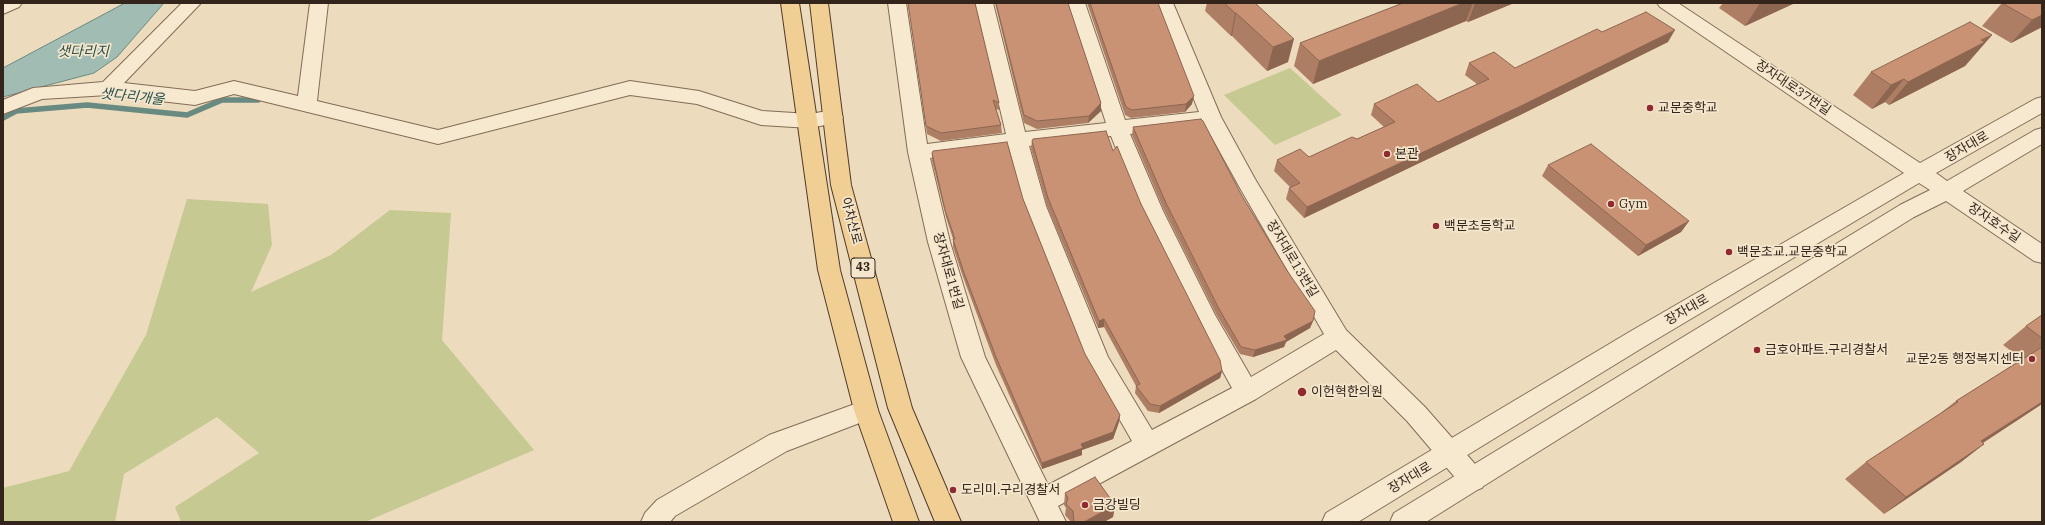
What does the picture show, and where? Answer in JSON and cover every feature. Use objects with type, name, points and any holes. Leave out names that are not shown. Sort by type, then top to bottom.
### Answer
[{"type":"main road","name":"아차산로","points":[[790,3],[829,270],[866,410],[906,522]]},
{"type":"main road","name":"아차산로","points":[[819,3],[841,185],[900,408],[948,522]]},
{"type":"street","points":[[3,8],[13,3]]},
{"type":"street","points":[[108,88],[192,3]]},
{"type":"street","points":[[307,104],[319,3]]},
{"type":"street","name":"장자대로1번길","points":[[897,3],[918,152],[939,242],[973,357],[1044,500],[1053,522]]},
{"type":"street","points":[[984,3],[1035,206],[1098,361],[1148,446]]},
{"type":"street","points":[[1076,3],[1118,128],[1152,211],[1207,321],[1248,392]]},
{"type":"street","name":"장자대로13번길","points":[[1164,3],[1211,117],[1246,183],[1338,337],[1416,414],[1473,480]]},
{"type":"street","name":"장자대로37번길","points":[[1666,3],[1947,191]]},
{"type":"street","points":[[3,107],[40,93],[108,88],[195,98],[234,86],[438,137],[630,88],[699,98],[762,118],[807,120],[833,117]]},
{"type":"street","name":"장자대로","points":[[1335,522],[1450,454],[1646,334],[1920,173],[2042,104]]},
{"type":"street","points":[[918,152],[1211,117]]},
{"type":"street","points":[[1403,522],[1907,211],[1947,191],[2042,135]]},
{"type":"street","name":"장자호수길","points":[[1947,191],[2042,255]]},
{"type":"street","points":[[1044,500],[1248,392],[1338,337]]},
{"type":"street","points":[[654,522],[666,508],[778,443],[866,410]]},
{"type":"green space","points":[[1290,68],[1342,115],[1275,145],[1224,95]]},
{"type":"green space","points":[[187,199],[268,204],[272,245],[251,292],[331,255],[390,210],[451,213],[442,340],[534,450],[365,522],[181,522],[175,507],[259,453],[217,417],[124,474],[115,522],[3,522],[3,488],[69,471],[146,335]]},
{"type":"water","name":"샛다리지","points":[[125,3],[164,3],[117,57],[94,73],[3,97],[3,68]]},
{"type":"building","points":[[908,3],[975,3],[999,103],[993,100],[1001,125],[941,133],[926,126]]},
{"type":"building","points":[[996,3],[1068,3],[1101,103],[1089,116],[1037,121],[1024,115]]},
{"type":"building","points":[[1090,3],[1158,3],[1194,96],[1186,104],[1132,110],[1126,107]]},
{"type":"building","points":[[1224,3],[1255,3],[1294,39],[1273,47]]},
{"type":"building","points":[[1403,3],[1463,3],[1319,61],[1300,43]]},
{"type":"building","points":[[2002,3],[2042,3],[2042,15],[2032,20]]},
{"type":"building","points":[[1646,12],[1675,30],[1523,105],[1307,207],[1289,188],[1300,183],[1277,160],[1300,149],[1309,157],[1352,137],[1357,139],[1395,122],[1374,104],[1417,84],[1438,102],[1489,79],[1469,63],[1494,52],[1515,68],[1597,29],[1602,32]]},
{"type":"building","points":[[1970,22],[1992,35],[1981,40],[1985,42],[1908,82],[1904,79],[1891,85],[1871,72]]},
{"type":"building","points":[[1201,119],[1242,196],[1288,272],[1315,311],[1313,321],[1284,336],[1287,340],[1255,350],[1241,347],[1218,307],[1166,203],[1133,127]]},
{"type":"building","points":[[1106,131],[1113,151],[1117,146],[1141,204],[1220,360],[1222,371],[1160,406],[1150,404],[1136,386],[1140,384],[1104,319],[1099,321],[1048,198],[1032,141],[1033,139]]},
{"type":"building","points":[[1007,142],[1023,199],[1085,354],[1120,415],[1113,432],[1081,444],[1083,448],[1042,463],[996,357],[963,270],[953,239],[955,239],[945,210],[932,153],[933,151]]},
{"type":"building","name":"Gym","points":[[1591,144],[1689,221],[1646,245],[1548,165]]},
{"type":"building","points":[[2042,315],[2042,338],[2026,326]]},
{"type":"building","points":[[2042,347],[2042,402],[1981,441],[1984,444],[1906,497],[1866,462],[1958,402],[1956,401]]},
{"type":"building","name":"금강빌딩","points":[[1095,477],[1115,505],[1084,522],[1074,522],[1073,511],[1066,504],[1068,498],[1065,493]]},
{"type":"waterway","name":"샛다리개울","points":[[3,118],[16,111],[87,105],[187,115],[222,100],[258,100]]},
{"type":"place","name":"교문중학교","points":[[1650,108]]},
{"type":"place","name":"본관","points":[[1387,154]]},
{"type":"place","name":"Gym","points":[[1611,204]]},
{"type":"place","name":"백문초등학교","points":[[1436,226]]},
{"type":"place","name":"백문초교.교문중학교","points":[[1729,252]]},
{"type":"place","name":"금호아파트.구리경찰서","points":[[1757,350]]},
{"type":"place","name":"교문2동 행정복지센터","points":[[2032,359]]},
{"type":"place","name":"이헌혁한의원","points":[[1302,392]]},
{"type":"place","name":"도리미.구리경찰서","points":[[953,490]]},
{"type":"place","name":"금강빌딩","points":[[1085,505]]}]
